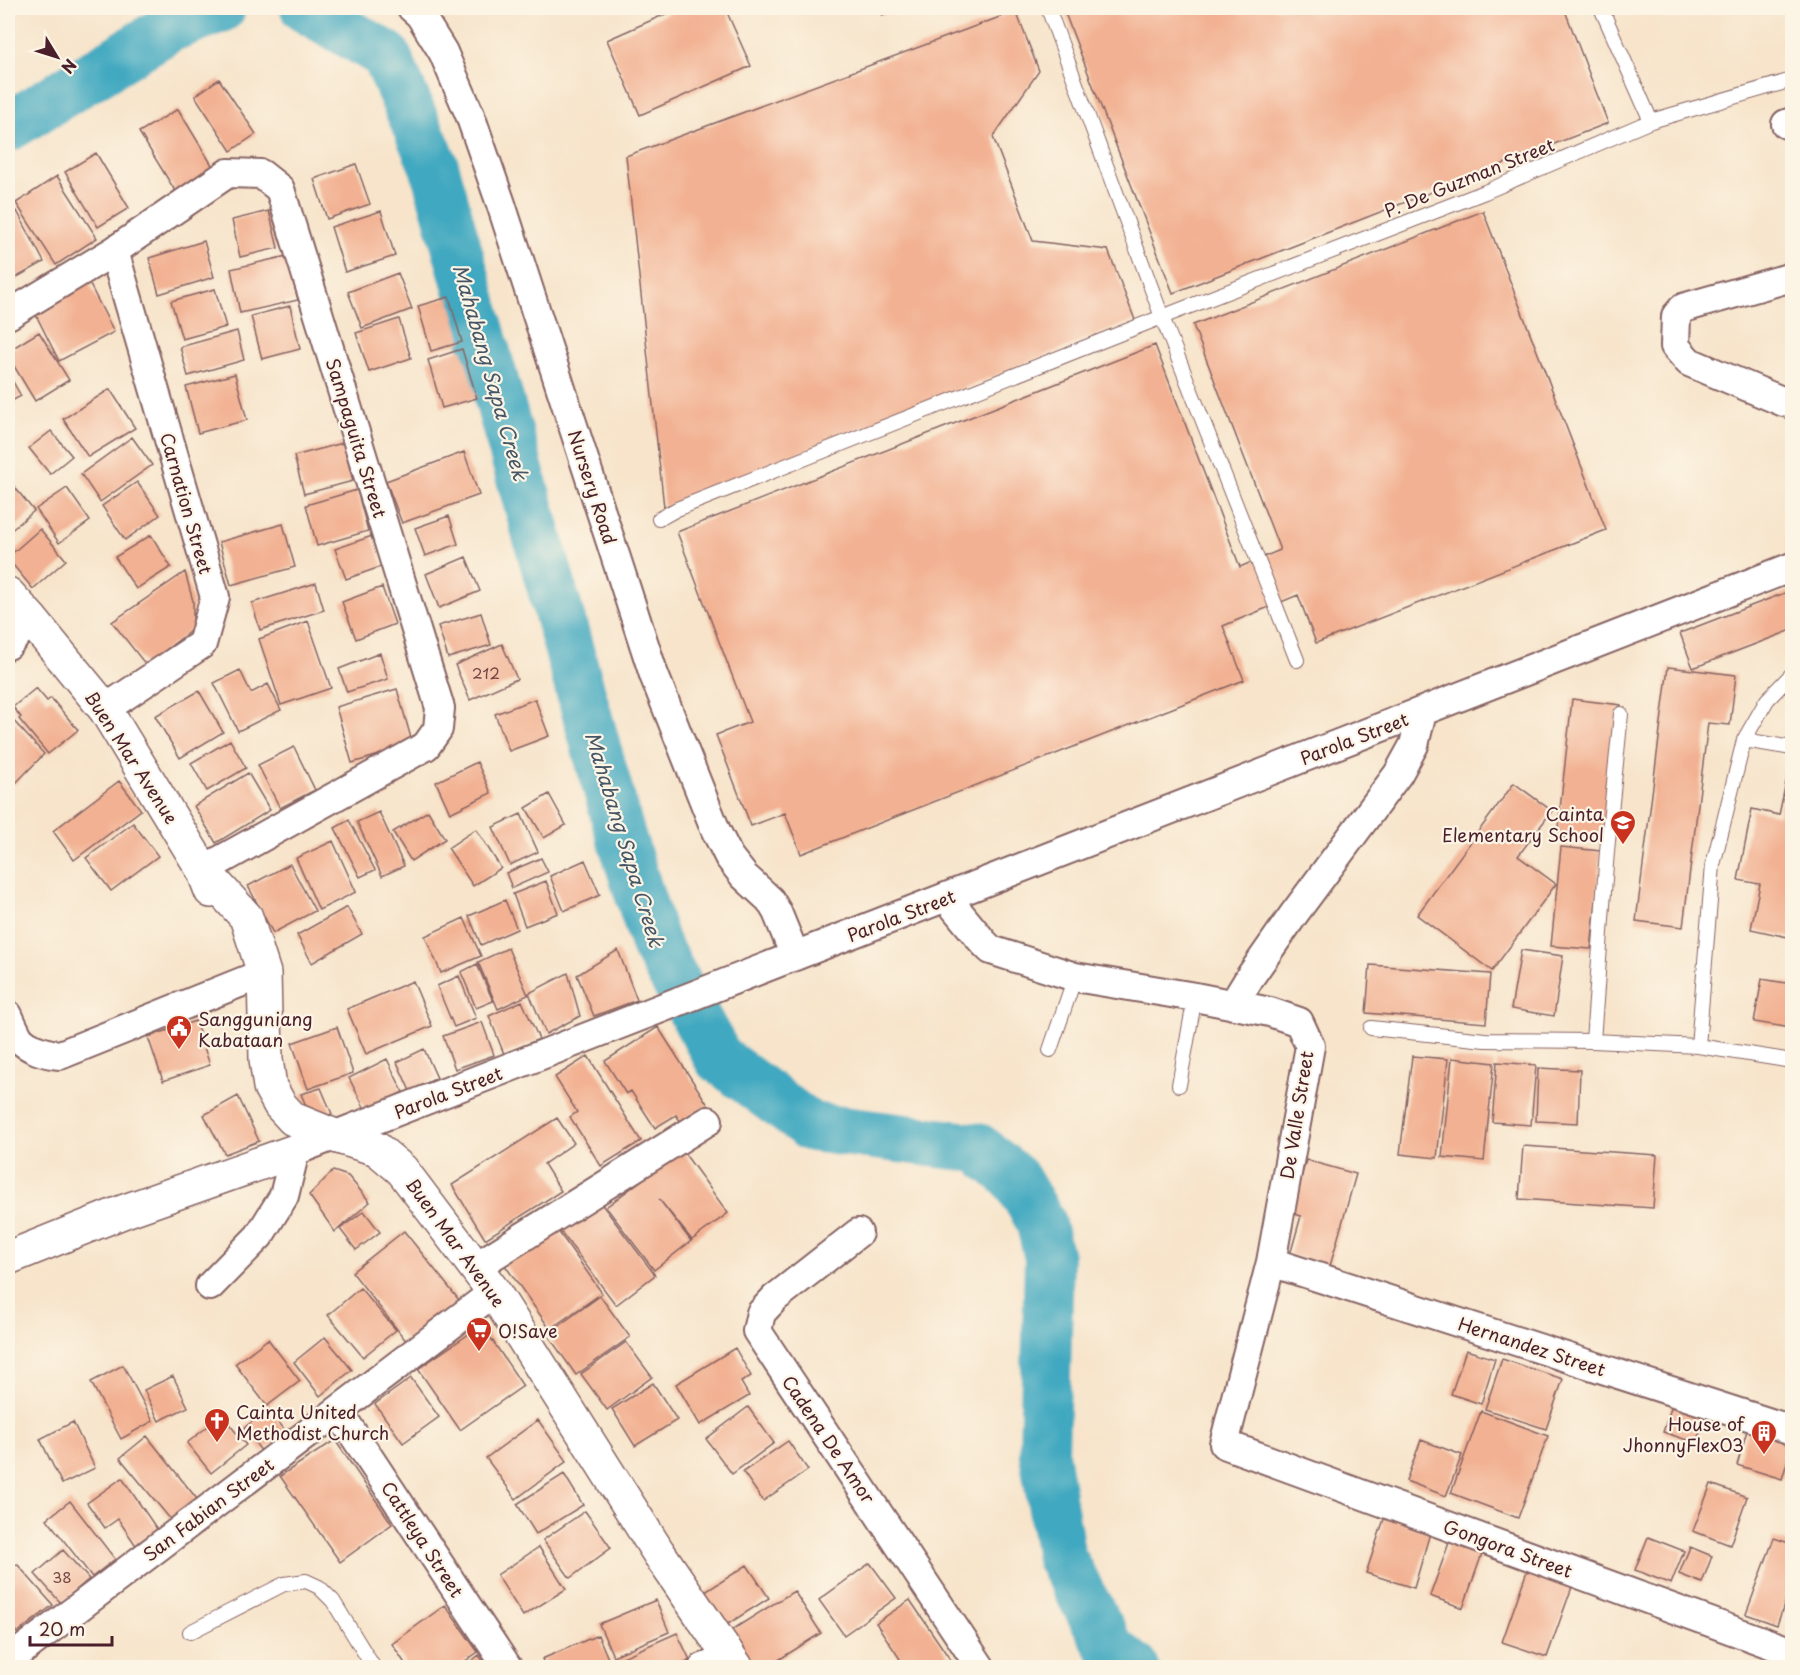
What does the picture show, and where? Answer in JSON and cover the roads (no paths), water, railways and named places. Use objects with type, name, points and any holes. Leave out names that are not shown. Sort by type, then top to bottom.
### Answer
[{"type":"street","name":"Nursery Road","points":[[412,8],[420,15],[443,52],[470,116],[501,204],[654,675],[711,820],[729,857],[744,876],[770,900],[795,956]]},
{"type":"street","name":"Sampaguita Street","points":[[8,315],[114,251],[228,173],[261,174],[280,189],[440,708],[438,729],[426,746],[203,870]]},
{"type":"street","name":"Carnation Street","points":[[105,709],[202,644],[214,597],[114,251]]},
{"type":"street","points":[[1792,277],[1683,308],[1676,316],[1675,346],[1689,362],[1792,404]]},
{"type":"street","name":"Parola Street","points":[[8,1258],[125,1211],[335,1136],[1792,567]]},
{"type":"street","name":"Buen Mar Avenue","points":[[8,594],[105,709],[203,870],[246,917],[264,973],[266,1059],[270,1087],[280,1105],[293,1119],[335,1136],[377,1149],[402,1170],[485,1279],[658,1552],[724,1664]]},
{"type":"street","points":[[8,645],[31,619]]},
{"type":"street","points":[[1233,1005],[1294,914],[1398,774],[1414,744],[1422,712]]},
{"type":"street","name":"De Valle Street","points":[[946,897],[991,950],[1075,977],[1270,1012],[1299,1023],[1310,1046],[1271,1262],[1224,1444]]},
{"type":"street","points":[[8,1015],[24,1042],[50,1054],[60,1055],[264,973]]},
{"type":"street","name":"San Fabian Street","points":[[8,1661],[338,1411],[485,1279],[708,1121]]},
{"type":"street","points":[[210,1286],[259,1236],[284,1196],[295,1150]]},
{"type":"street","name":"Cadena De Amor","points":[[858,1233],[775,1298],[761,1313],[756,1331],[981,1668]]},
{"type":"street","name":"Hernandez Street","points":[[1271,1262],[1792,1430]]},
{"type":"street","name":"Cattleya Street","points":[[338,1411],[508,1668]]},
{"type":"street","name":"Gongora Street","points":[[1224,1444],[1792,1652]]},
{"type":"lane","points":[[1048,8],[1162,317],[1297,660]]},
{"type":"lane","points":[[1601,8],[1651,121]]},
{"type":"lane","name":"P. De Guzman Street","points":[[659,519],[677,509],[1485,192],[1651,121],[1792,80]]},
{"type":"lane","points":[[1698,1046],[1713,865],[1743,740],[1767,700],[1792,674]]},
{"type":"lane","points":[[1593,1041],[1607,851],[1621,714]]},
{"type":"lane","points":[[1743,740],[1792,748]]},
{"type":"lane","points":[[1050,1050],[1075,977]]},
{"type":"lane","points":[[1179,1085],[1195,997]]},
{"type":"lane","points":[[1371,1028],[1485,1040],[1593,1041],[1698,1046],[1792,1061]]},
{"type":"lane","points":[[190,1632],[284,1584],[306,1581],[319,1587],[333,1601],[374,1668]]},
{"type":"waterway","name":"Mahabang Sapa Creek","points":[[8,127],[169,28],[221,8]]},
{"type":"waterway","name":"Mahabang Sapa Creek","points":[[305,8],[386,55],[434,166],[620,833],[655,944],[719,1059],[811,1127],[978,1148],[1015,1178],[1040,1220],[1049,1258],[1044,1454],[1061,1558],[1111,1649],[1135,1668]]},
{"type":"place","name":"Cainta Elementary School","points":[[1623,846]]},
{"type":"place","name":"Sangguniang Kabataan","points":[[179,1051]]},
{"type":"place","name":"O!Save","points":[[479,1353]]},
{"type":"place","name":"Cainta United Methodist Church","points":[[217,1444]]},
{"type":"place","name":"House of JhonnyFlex03","points":[[1764,1456]]}]
